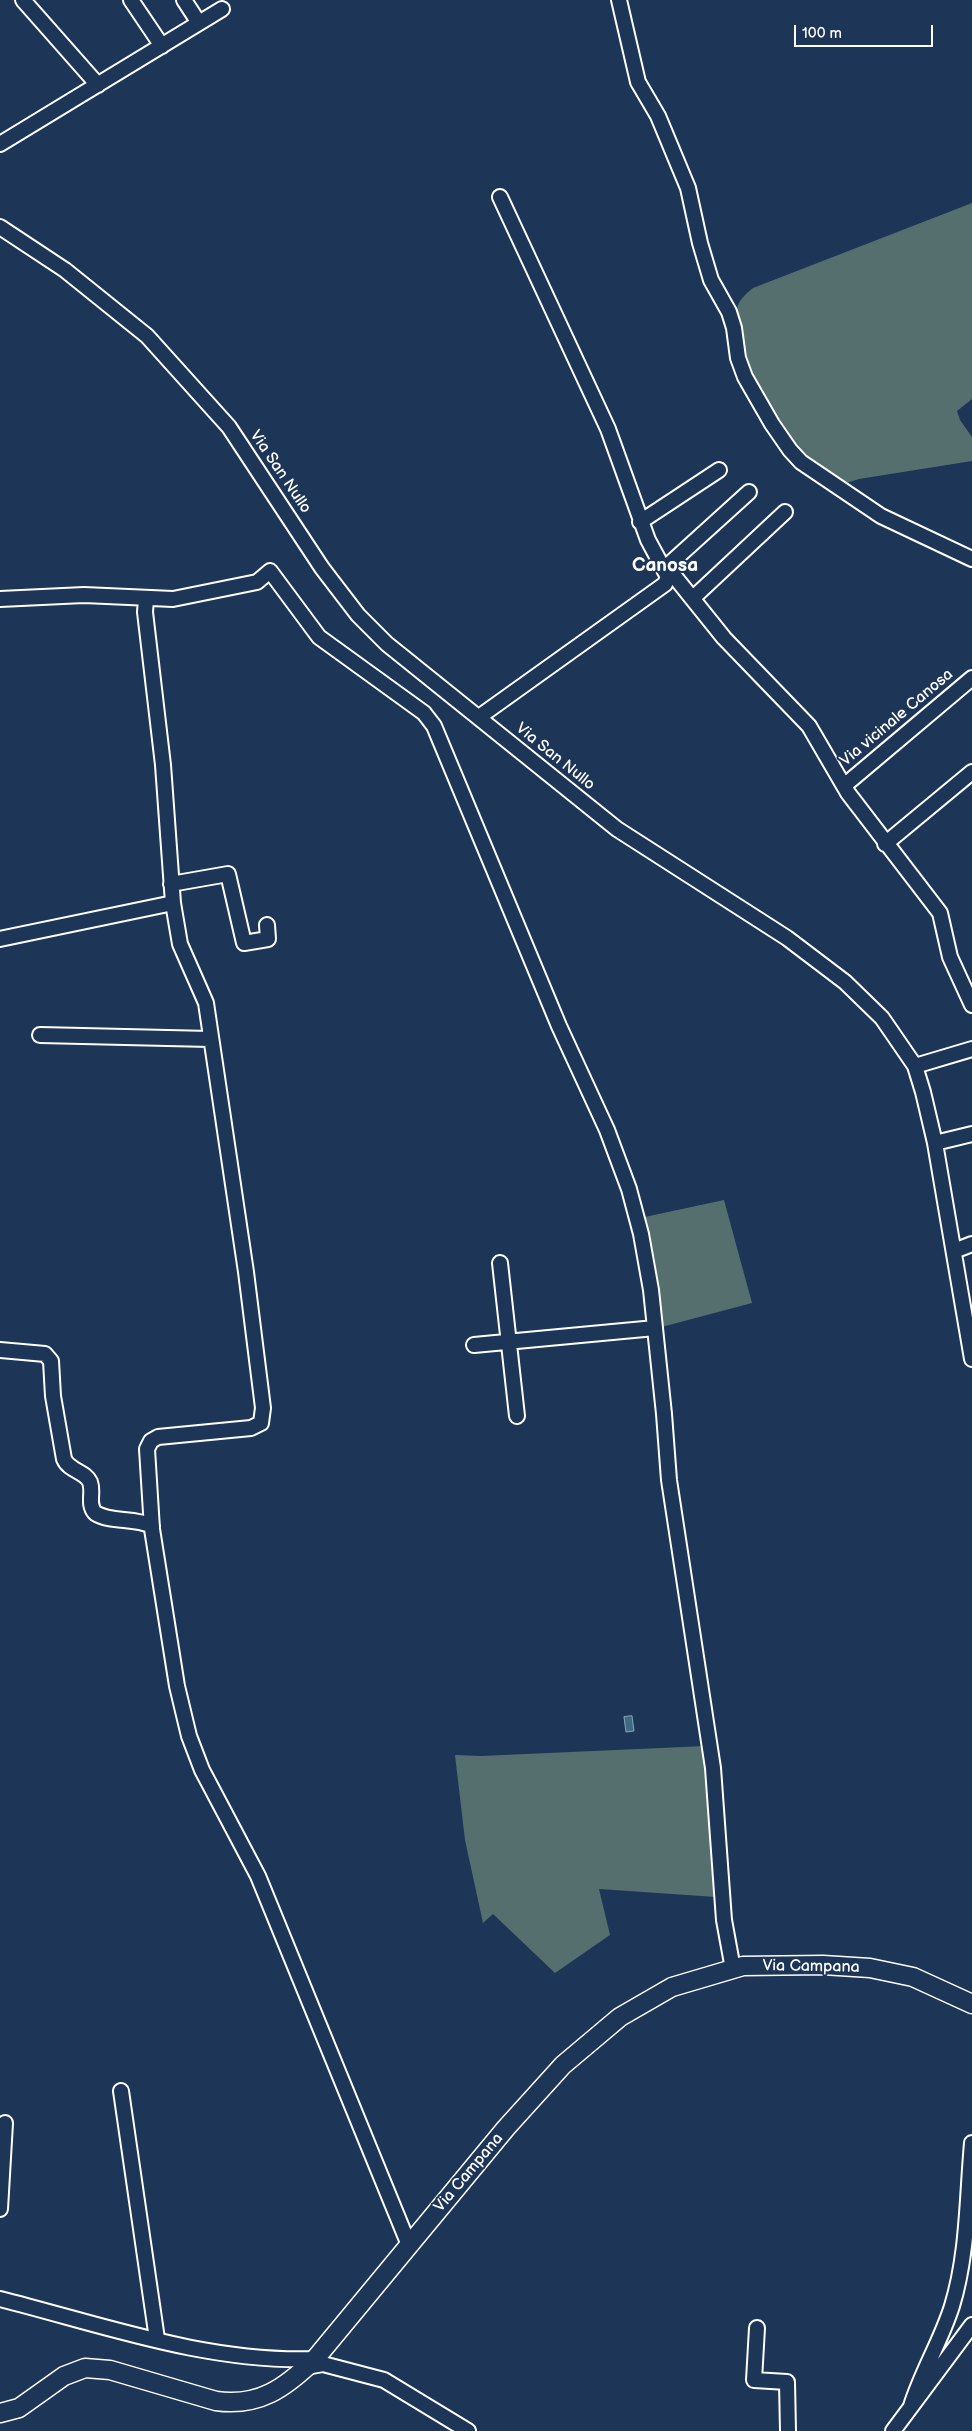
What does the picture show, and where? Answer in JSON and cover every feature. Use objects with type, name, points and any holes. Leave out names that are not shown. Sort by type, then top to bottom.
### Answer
[{"type":"main road","name":"Via Campana","points":[[0,2413],[18,2408],[64,2376],[85,2368],[110,2370],[216,2401],[229,2403],[254,2401],[264,2397],[297,2376],[310,2363],[506,2128],[563,2065],[620,2017],[672,1987],[743,1966],[823,1965],[870,1968],[912,1977],[972,2004]]},
{"type":"street","points":[[24,0],[98,85]]},
{"type":"street","points":[[131,0],[162,46]]},
{"type":"street","points":[[184,0],[199,23]]},
{"type":"street","points":[[619,0],[638,82],[658,116],[677,157],[688,188],[700,243],[711,280],[729,312],[734,328],[738,358],[745,376],[772,424],[801,462],[881,516],[972,559]]},
{"type":"street","points":[[0,144],[222,9]]},
{"type":"street","points":[[479,718],[666,584],[668,577],[653,552],[640,522],[608,429],[500,197]]},
{"type":"street","name":"Via San Nullo","points":[[0,227],[65,270],[146,336],[229,427],[322,568],[358,615],[387,644],[617,830],[787,938],[845,982],[882,1018],[915,1066],[935,1143],[972,1359]]},
{"type":"street","points":[[640,522],[719,470]]},
{"type":"street","points":[[664,569],[749,492]]},
{"type":"street","points":[[693,598],[784,512]]},
{"type":"street","points":[[664,569],[675,577],[724,638],[810,726],[848,793],[940,913],[950,956],[972,1005]]},
{"type":"street","points":[[0,599],[84,595],[146,599],[182,598],[257,582],[270,571],[319,637],[424,713],[434,726],[547,999],[620,1163],[641,1234],[651,1290],[669,1480],[713,1768],[724,1920],[733,1969]]},
{"type":"street","points":[[146,599],[145,612],[162,765],[173,903],[180,944],[206,1003],[248,1282],[263,1416],[261,1423],[251,1428],[158,1437],[151,1441],[147,1449],[152,1526],[177,1686],[188,1736],[206,1778],[258,1876],[409,2245]]},
{"type":"street","name":"Via vicinale Canosa","points":[[845,785],[972,678]]},
{"type":"street","points":[[886,844],[972,772]]},
{"type":"street","points":[[171,884],[228,874],[244,943],[268,938],[267,924]]},
{"type":"street","points":[[0,940],[173,903]]},
{"type":"street","points":[[40,1035],[210,1039]]},
{"type":"street","points":[[915,1066],[972,1048]]},
{"type":"street","points":[[935,1143],[972,1134]]},
{"type":"street","points":[[954,1251],[972,1244]]},
{"type":"street","points":[[500,1263],[517,1416]]},
{"type":"street","points":[[474,1345],[654,1328]]},
{"type":"street","points":[[0,1350],[45,1354],[51,1361],[53,1396],[64,1459],[66,1465],[83,1474],[90,1482],[91,1508],[95,1513],[107,1517],[135,1519],[152,1526]]},
{"type":"street","points":[[121,2091],[157,2339]]},
{"type":"street","points":[[0,2209],[5,2123]]},
{"type":"street","points":[[911,2406],[920,2378],[952,2308],[962,2264],[972,2143]]},
{"type":"street","points":[[0,2299],[62,2317],[242,2357],[323,2364],[384,2380],[417,2398],[448,2421],[468,2431]]},
{"type":"street","points":[[893,2431],[972,2325]]},
{"type":"street","points":[[756,2328],[754,2380],[787,2382],[788,2431]]},
{"type":"green space","points":[[972,203],[972,399],[957,411],[960,420],[972,437],[972,461],[859,479],[840,485],[803,456],[792,444],[768,408],[748,366],[741,345],[737,326],[739,303],[753,288]]},
{"type":"green space","points":[[724,1200],[752,1303],[658,1328],[640,1218]]},
{"type":"green space","points":[[705,1746],[716,1897],[599,1889],[610,1935],[555,1973],[493,1914],[483,1923],[465,1840],[455,1755],[481,1756]]},
{"type":"water","points":[[632,1716],[634,1731],[626,1732],[624,1717]]},
{"type":"district","name":"Canosa","points":[[665,566]]}]
